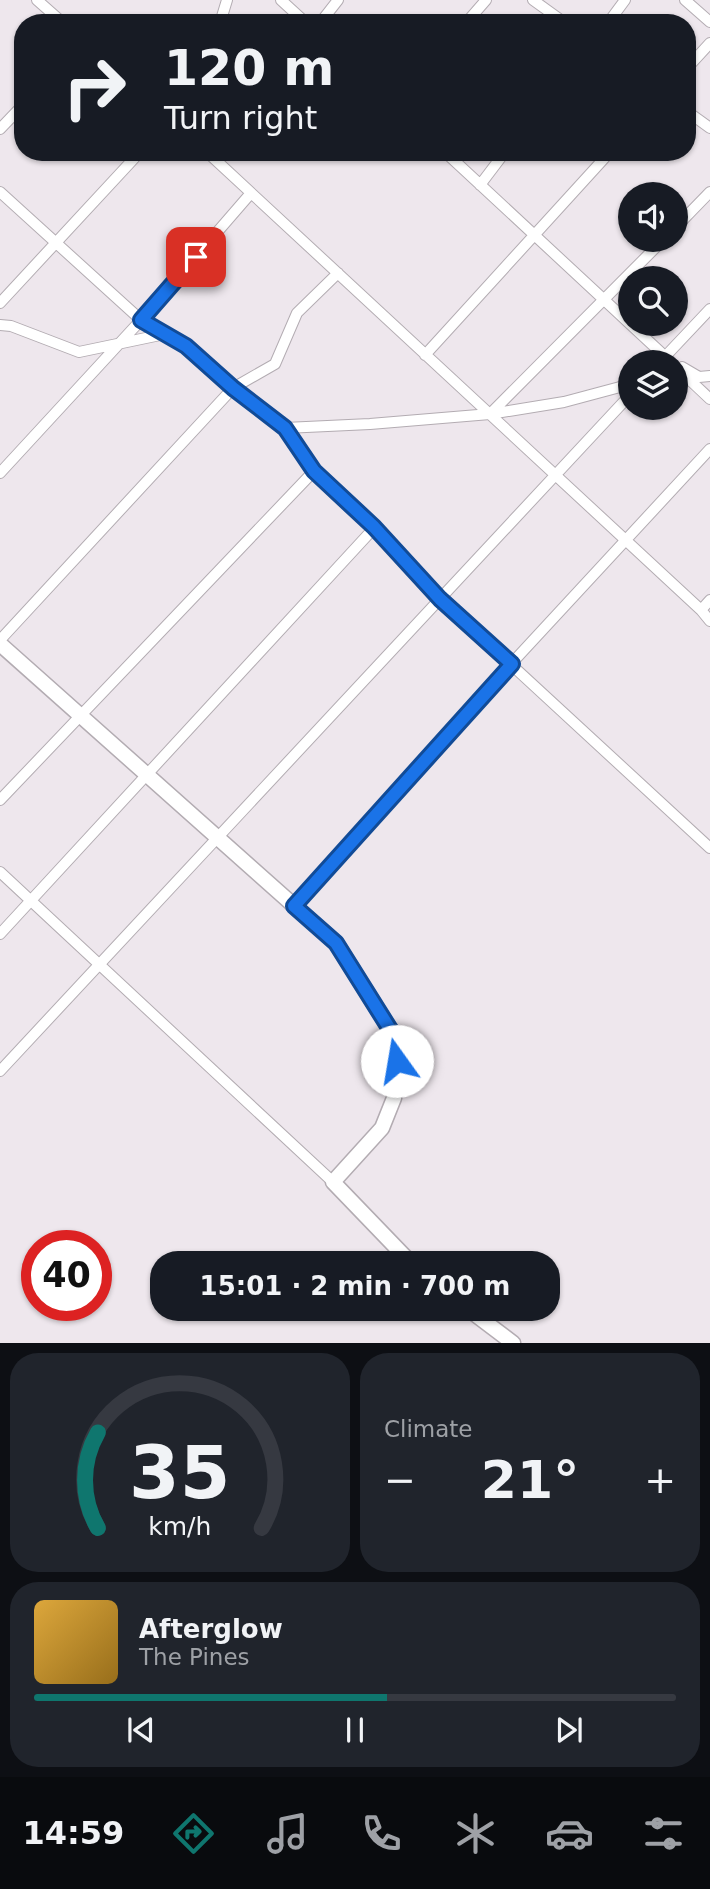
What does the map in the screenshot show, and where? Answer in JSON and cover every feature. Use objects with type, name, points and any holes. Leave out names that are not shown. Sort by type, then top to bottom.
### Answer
[{"type":"street","points":[[37,0],[53,14]]},
{"type":"street","points":[[281,0],[296,14]]},
{"type":"street","points":[[327,14],[338,0]]},
{"type":"street","points":[[474,14],[486,0]]},
{"type":"street","points":[[533,0],[552,14]]},
{"type":"street","points":[[685,0],[710,22]]},
{"type":"street","points":[[696,58],[710,43]]},
{"type":"street","points":[[0,130],[14,115]]},
{"type":"street","points":[[0,303],[132,161]]},
{"type":"street","points":[[216,161],[710,621]]},
{"type":"street","points":[[455,161],[655,350]]},
{"type":"street","points":[[480,185],[498,161]]},
{"type":"street","points":[[425,355],[602,161]]},
{"type":"street","points":[[0,192],[141,320],[186,346],[233,388],[285,428],[314,471],[374,527],[440,599],[710,848]]},
{"type":"street","points":[[688,215],[710,192]]},
{"type":"street","points":[[0,473],[141,320],[251,194]]},
{"type":"street","points":[[490,414],[651,252]]},
{"type":"street","points":[[333,1182],[382,1128],[394,1098],[398,1042],[336,943],[0,642],[233,388],[275,364],[297,313],[338,274]]},
{"type":"street","points":[[678,350],[710,309]]},
{"type":"street","points":[[0,325],[11,326],[79,352],[165,334]]},
{"type":"street","points":[[688,372],[699,377],[710,376]]},
{"type":"street","points":[[688,380],[710,399]]},
{"type":"street","points":[[285,428],[490,414],[564,402],[618,388]]},
{"type":"street","points":[[0,1071],[618,408]]},
{"type":"street","points":[[294,906],[710,449]]},
{"type":"street","points":[[0,800],[314,471]]},
{"type":"street","points":[[0,934],[374,527]]},
{"type":"street","points":[[701,610],[710,600]]},
{"type":"street","points":[[0,872],[333,1182],[399,1251]]},
{"type":"street","points":[[484,1321],[513,1343]]},
{"type":"route","points":[[196,257],[141,320],[186,346],[233,388],[285,428],[314,471],[374,527],[440,599],[512,664],[294,906],[336,943],[398,1042],[397,1061]]}]
